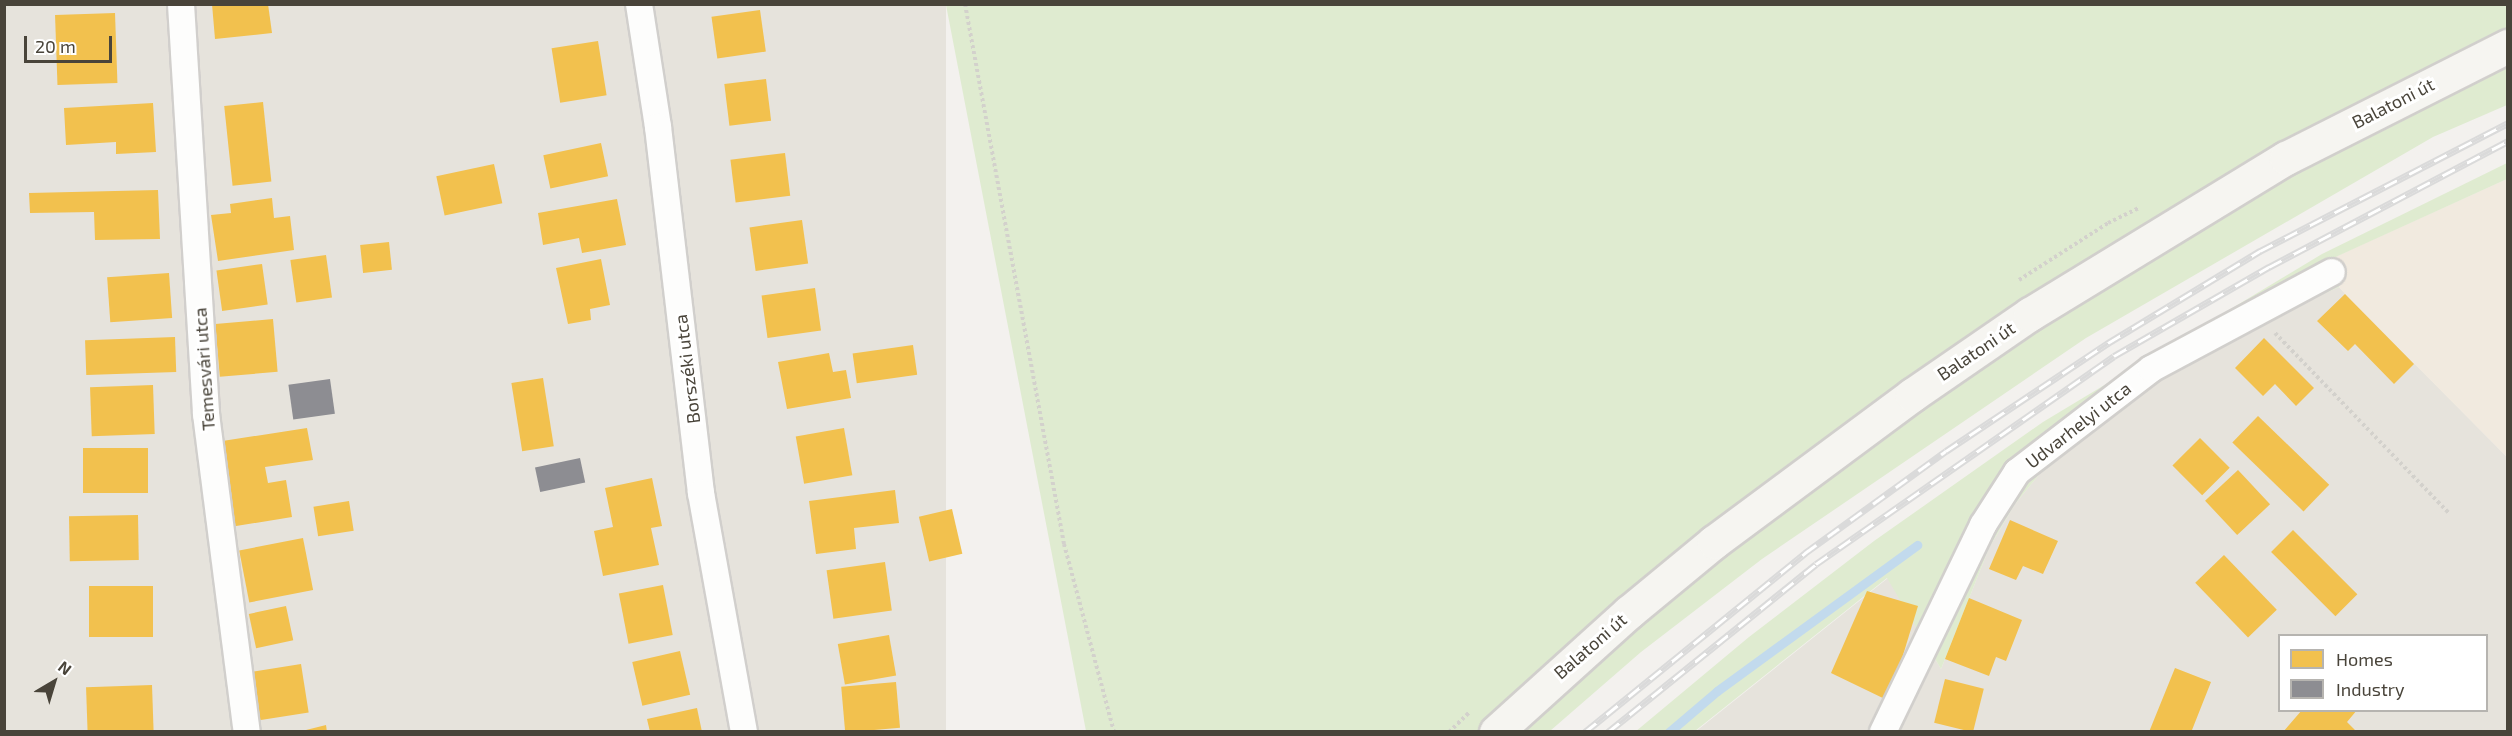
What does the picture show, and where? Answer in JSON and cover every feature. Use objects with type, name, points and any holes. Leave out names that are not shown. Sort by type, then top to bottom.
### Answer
[{"type":"main road","name":"Balatoni út","points":[[1496,732],[1629,612],[1714,543],[1912,395],[2030,314],[2286,158],[2508,46]]},
{"type":"street","name":"Temesvári utca","points":[[181,4],[206,414],[247,732]]},
{"type":"street","name":"Borszéki utca","points":[[639,4],[658,128],[701,493],[744,732]]},
{"type":"street","name":"Udvarhelyi utca","points":[[1883,732],[1983,525],[2018,472],[2151,369],[2253,311],[2332,272]]},
{"type":"path","points":[[965,4],[1064,544],[1114,732]]},
{"type":"path","points":[[2253,311],[2449,513]]},
{"type":"shaded area","points":[[4,5],[946,5],[946,731],[4,731]]},
{"type":"shaded area","points":[[2507,179],[2507,457],[2345,294],[2339,287],[2342,277],[2328,260]]},
{"type":"shaded area","points":[[2339,287],[2507,457],[2507,731],[1695,732],[1888,578],[1941,669],[1989,548],[2015,504],[2042,471],[2111,410],[2230,336]]},
{"type":"green space","points":[[946,5],[2507,5],[2507,105],[2433,137],[2086,338],[1762,559],[1641,652],[1550,731],[1086,731]]},
{"type":"green space","points":[[2507,163],[2507,179],[2329,260],[2342,278],[2339,287],[2230,336],[2111,410],[2042,471],[2015,504],[1989,548],[1941,669],[1887,578],[1695,731],[1635,732],[1749,637],[1874,541],[2043,422],[2322,254]]},
{"type":"building: Homes","points":[[212,4],[268,4],[272,33],[215,39]]},
{"type":"building: Homes","points":[[760,10],[766,52],[717,58],[711,17]]},
{"type":"building: Homes","points":[[115,13],[117,83],[57,85],[55,15]]},
{"type":"building: Homes","points":[[598,41],[607,95],[560,103],[552,48]]},
{"type":"building: Homes","points":[[766,79],[771,121],[729,126],[724,84]]},
{"type":"building: Homes","points":[[263,102],[271,182],[233,186],[224,106]]},
{"type":"building: Homes","points":[[153,103],[156,152],[116,154],[116,142],[66,145],[64,108]]},
{"type":"building: Homes","points":[[601,143],[608,176],[550,189],[543,155]]},
{"type":"building: Homes","points":[[785,153],[790,196],[736,202],[730,160]]},
{"type":"building: Homes","points":[[494,164],[502,203],[445,215],[436,176]]},
{"type":"building: Homes","points":[[158,190],[160,239],[95,240],[94,212],[30,213],[29,193]]},
{"type":"building: Homes","points":[[272,198],[274,218],[290,216],[294,250],[218,261],[211,215],[231,213],[230,204]]},
{"type":"building: Homes","points":[[617,199],[626,245],[582,253],[579,238],[543,245],[538,213]]},
{"type":"building: Homes","points":[[802,220],[808,264],[756,271],[750,227]]},
{"type":"building: Homes","points":[[389,242],[392,270],[363,273],[360,245]]},
{"type":"building: Homes","points":[[326,255],[332,298],[296,303],[290,260]]},
{"type":"building: Homes","points":[[601,259],[610,305],[590,309],[591,320],[568,324],[556,268]]},
{"type":"building: Homes","points":[[262,264],[268,305],[222,311],[216,270]]},
{"type":"building: Homes","points":[[169,273],[172,318],[110,322],[107,277]]},
{"type":"building: Homes","points":[[815,288],[821,331],[768,338],[762,296]]},
{"type":"building: Homes","points":[[2345,294],[2414,364],[2394,384],[2355,344],[2348,351],[2317,321]]},
{"type":"building: Homes","points":[[273,319],[278,372],[220,377],[215,324]]},
{"type":"building: Homes","points":[[175,337],[176,372],[86,375],[85,340]]},
{"type":"building: Homes","points":[[2264,338],[2314,388],[2296,406],[2275,384],[2263,396],[2235,368]]},
{"type":"building: Homes","points":[[913,345],[917,375],[857,383],[853,353]]},
{"type":"building: Homes","points":[[829,353],[833,372],[846,370],[851,398],[787,409],[778,362]]},
{"type":"building: Homes","points":[[543,378],[554,446],[522,451],[511,383]]},
{"type":"building: Homes","points":[[153,385],[155,434],[92,436],[90,387]]},
{"type":"building: Homes","points":[[2258,416],[2329,485],[2304,511],[2232,443]]},
{"type":"building: Homes","points":[[307,428],[313,460],[265,467],[268,483],[286,480],[292,517],[230,527],[216,442]]},
{"type":"building: Homes","points":[[844,428],[852,475],[804,484],[796,437]]},
{"type":"building: Homes","points":[[2200,438],[2230,468],[2202,495],[2172,466]]},
{"type":"building: Homes","points":[[83,448],[148,448],[148,493],[83,493]]},
{"type":"building: Homes","points":[[2238,470],[2270,504],[2237,535],[2205,501]]},
{"type":"building: Homes","points":[[652,478],[662,526],[651,528],[659,565],[603,576],[594,531],[613,527],[605,488]]},
{"type":"building: Homes","points":[[895,490],[899,523],[854,528],[856,549],[816,554],[809,501]]},
{"type":"building: Homes","points":[[349,501],[354,531],[318,536],[313,507]]},
{"type":"building: Homes","points":[[952,509],[962,554],[929,561],[919,517]]},
{"type":"building: Homes","points":[[138,515],[139,560],[70,561],[69,516]]},
{"type":"building: Homes","points":[[2010,520],[2058,541],[2043,574],[2023,566],[2016,580],[1989,569]]},
{"type":"building: Homes","points":[[2293,530],[2357,594],[2335,616],[2271,552]]},
{"type":"building: Homes","points":[[303,538],[313,590],[249,602],[239,550]]},
{"type":"building: Homes","points":[[2224,555],[2277,610],[2248,637],[2195,583]]},
{"type":"building: Homes","points":[[885,562],[892,611],[833,619],[827,570]]},
{"type":"building: Homes","points":[[663,585],[673,635],[629,644],[619,594]]},
{"type":"building: Homes","points":[[89,586],[153,586],[153,637],[89,637]]},
{"type":"building: Homes","points":[[1867,591],[1918,606],[1889,701],[1831,673]]},
{"type":"building: Homes","points":[[1969,598],[2022,620],[2006,661],[1996,657],[1989,676],[1945,659]]},
{"type":"building: Homes","points":[[286,606],[293,640],[256,648],[249,614]]},
{"type":"building: Homes","points":[[889,635],[896,675],[845,684],[838,644]]},
{"type":"building: Homes","points":[[680,651],[690,695],[642,706],[632,662]]},
{"type":"building: Homes","points":[[301,664],[309,712],[259,720],[252,672]]},
{"type":"building: Homes","points":[[2175,668],[2211,682],[2192,730],[2196,732],[2149,732]]},
{"type":"building: Homes","points":[[1945,679],[1984,689],[1973,732],[1934,723]]},
{"type":"building: Homes","points":[[896,682],[900,728],[845,732],[841,687]]},
{"type":"building: Homes","points":[[152,685],[154,732],[88,732],[86,687]]},
{"type":"building: Homes","points":[[697,708],[702,732],[650,732],[647,719]]},
{"type":"building: Homes","points":[[2300,712],[2355,712],[2347,722],[2357,732],[2283,732]]},
{"type":"building: Homes","points":[[326,725],[327,732],[302,732],[302,731]]},
{"type":"building: Industry","points":[[330,379],[335,414],[293,420],[288,385]]},
{"type":"building: Industry","points":[[580,458],[585,482],[540,492],[535,468]]},
{"type":"waterway","points":[[1669,732],[1717,691],[1917,545]]},
{"type":"railway","points":[[1585,732],[1805,553],[1946,451],[2108,343],[2260,251],[2508,123]]},
{"type":"railway","points":[[1608,732],[1816,564],[2114,356],[2269,267],[2508,141]]}]
